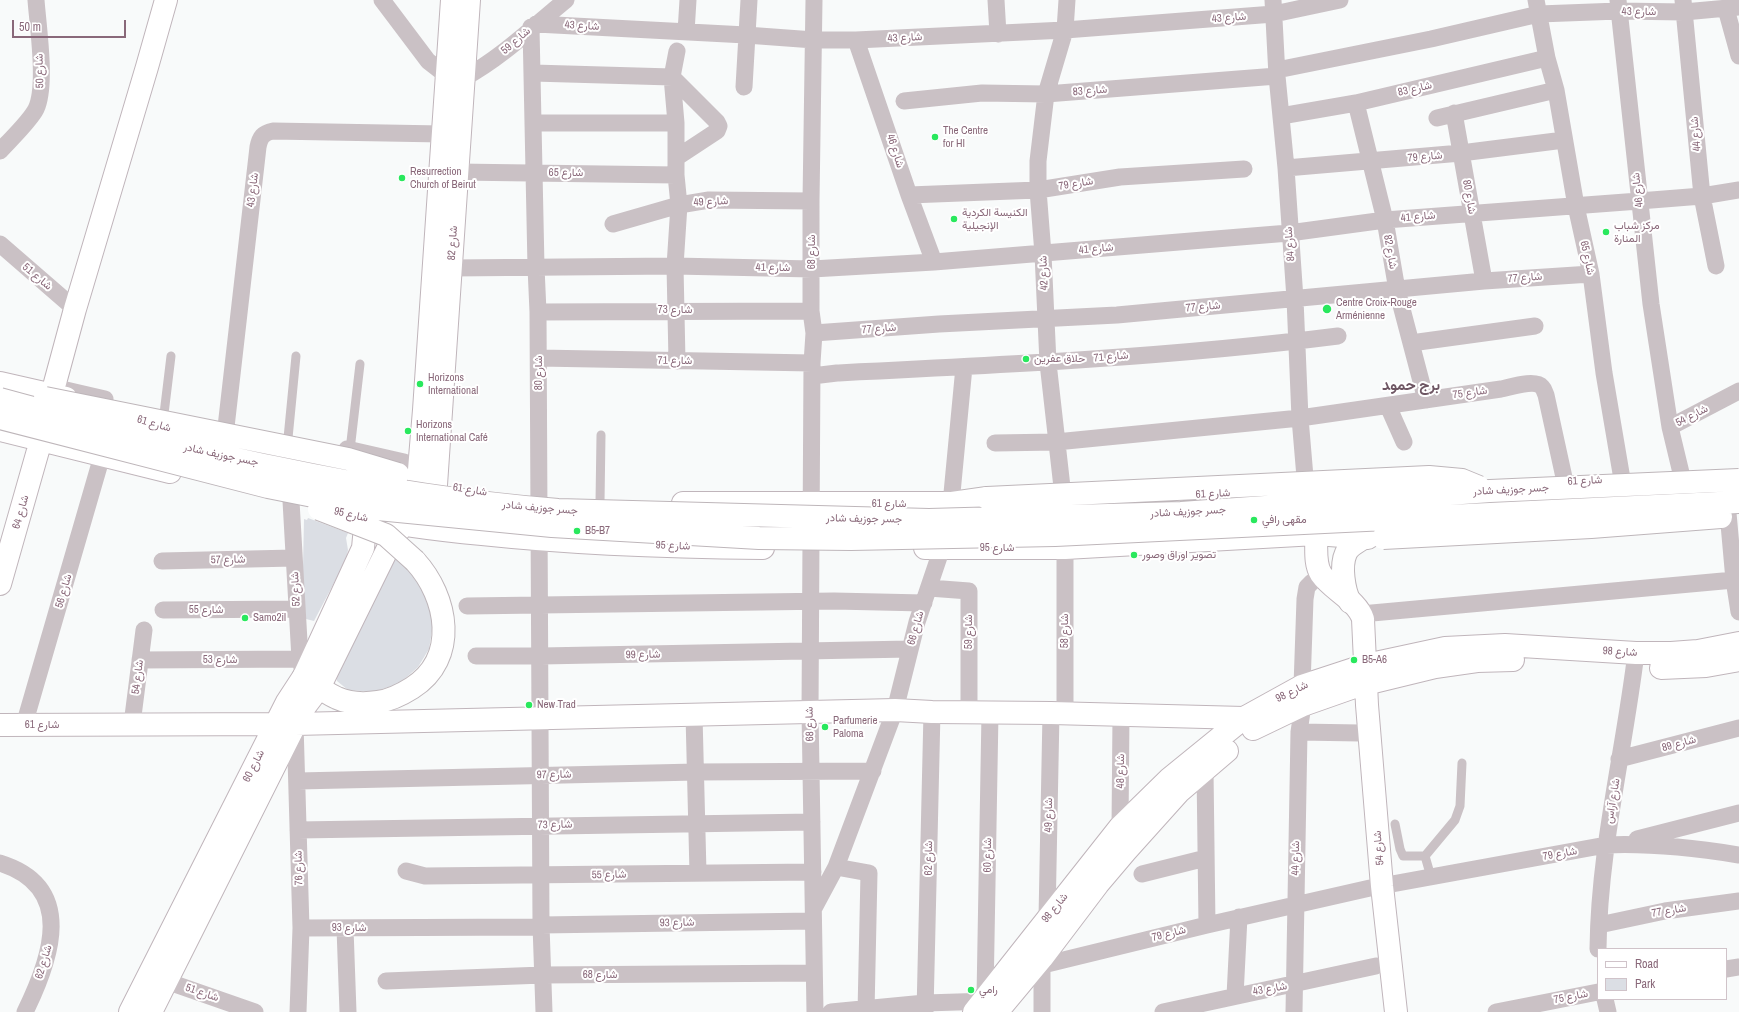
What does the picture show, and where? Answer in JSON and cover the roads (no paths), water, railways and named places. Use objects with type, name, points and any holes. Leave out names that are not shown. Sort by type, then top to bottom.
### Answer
[{"type":"main road","name":"شارع 64","points":[[0,584],[41,440],[52,391],[75,309],[148,67],[166,0]]},
{"type":"main road","name":"شارع 82","points":[[416,481],[432,411],[451,268],[457,172],[452,0]]},
{"type":"main road","name":"شارع 82","points":[[432,411],[442,134],[455,76],[469,0]]},
{"type":"main road","name":"شارع 61","points":[[0,383],[52,391],[163,420],[328,470],[416,481],[539,501],[811,504],[1064,504],[1306,489],[1739,476]]},
{"type":"main road","points":[[0,395],[12,394],[39,396],[348,458],[416,481]]},
{"type":"main road","name":"جسر جوزيف شادر","points":[[0,399],[200,451],[296,471],[434,496],[516,507],[558,510],[929,520],[1181,513],[1490,491],[1739,480]]},
{"type":"main road","name":"جسر جوزيف شادر","points":[[0,418],[268,487],[378,509],[560,526],[759,538],[851,539],[1055,535],[1736,511]]},
{"type":"main road","name":"شارع 95","points":[[0,430],[102,456],[402,526],[540,540],[713,547],[1066,548],[1310,534]]},
{"type":"main road","points":[[952,503],[987,498],[1429,478],[1462,480],[1490,491]]},
{"type":"main road","points":[[268,487],[309,506],[386,535],[402,548],[423,570],[430,579],[440,602],[443,641],[435,664],[427,676],[416,686],[400,696],[385,701],[366,703],[352,702],[337,698],[308,674]]},
{"type":"main road","points":[[1306,489],[1310,534],[1320,572],[1327,581],[1356,608]]},
{"type":"main road","points":[[1310,534],[1736,511]]},
{"type":"main road","points":[[1310,534],[1372,538],[1591,527],[1688,520],[1736,511]]},
{"type":"main road","name":"شارع 60","points":[[130,1012],[158,977],[285,724],[303,710],[308,674],[363,548],[365,527],[363,518]]},
{"type":"main road","name":"شارع 60","points":[[308,674],[402,526]]},
{"type":"main road","points":[[1310,534],[1306,568],[1312,582],[1350,617],[1353,623],[1361,676]]},
{"type":"main road","points":[[1361,676],[1356,608],[1347,597],[1344,575],[1345,554],[1349,548],[1372,538]]},
{"type":"main road","name":"شارع 98","points":[[988,1005],[1047,918],[1120,827],[1169,779],[1250,722],[1302,695],[1361,676],[1417,653],[1445,648],[1472,646],[1537,646],[1635,660],[1671,653],[1698,651],[1739,643]]},
{"type":"main road","points":[[1635,660],[1682,668],[1706,666],[1739,660]]},
{"type":"main road","name":"شارع 54","points":[[1361,676],[1360,733],[1376,887],[1396,1012]]},
{"type":"main road","name":"شارع 54","points":[[1361,676],[1376,887],[1376,966],[1381,1012]]},
{"type":"main road","name":"شارع 61","points":[[0,725],[285,724],[895,710],[1121,715],[1250,722]]},
{"type":"main road","name":"شارع 98","points":[[988,1005],[1043,962],[1098,884],[1126,851],[1179,792],[1205,770],[1250,722]]},
{"type":"main road","name":"شارع 60","points":[[150,1012],[158,977]]},
{"type":"street","name":"شارع 50","points":[[0,151],[35,110],[40,97],[41,77],[36,0]]},
{"type":"street","points":[[382,0],[428,61],[455,76]]},
{"type":"street","name":"شارع 59","points":[[455,76],[484,67],[566,0]]},
{"type":"street","points":[[686,32],[688,0]]},
{"type":"street","points":[[744,87],[749,0]]},
{"type":"street","name":"شارع 68","points":[[814,0],[811,201],[811,310],[814,333],[812,370],[810,711],[815,1012]]},
{"type":"street","points":[[996,0],[998,34]]},
{"type":"street","name":"شارع 42","points":[[1066,548],[1064,504],[1048,362],[1043,254],[1038,190],[1038,161],[1046,94],[1065,30],[1067,0]]},
{"type":"street","name":"شارع 43","points":[[534,26],[686,32],[814,40],[856,40],[1065,30],[1340,0]]},
{"type":"street","name":"شارع 46","points":[[1618,6],[1651,304],[1670,427]]},
{"type":"street","name":"شارع 43","points":[[1538,7],[1684,6],[1732,8]]},
{"type":"street","name":"شارع 44","points":[[1684,6],[1702,196],[1716,266]]},
{"type":"street","name":"شارع 84","points":[[1274,7],[1277,73],[1286,168],[1297,341],[1300,418],[1306,489]]},
{"type":"street","name":"شارع 65","points":[[1538,7],[1556,90],[1576,206],[1591,274],[1604,373],[1622,479],[1622,518]]},
{"type":"street","name":"شارع 83","points":[[904,101],[982,93],[1046,94],[1277,73],[1431,39],[1538,7]]},
{"type":"street","points":[[1732,8],[1739,56]]},
{"type":"street","name":"شارع 80","points":[[534,26],[533,73],[539,358],[541,606],[541,926],[544,975],[544,1012]]},
{"type":"street","name":"شارع 46","points":[[856,40],[909,195],[934,262]]},
{"type":"street","points":[[677,51],[672,77],[676,123],[676,166],[679,205],[675,266],[677,361]]},
{"type":"street","name":"شارع 83","points":[[1281,116],[1356,103],[1548,58]]},
{"type":"street","points":[[533,73],[672,77],[717,122],[719,126],[717,131],[676,166]]},
{"type":"street","points":[[1437,118],[1556,90]]},
{"type":"street","name":"شارع 82","points":[[1356,103],[1385,220],[1397,290],[1426,400]]},
{"type":"street","name":"شارع 80","points":[[1454,113],[1484,281]]},
{"type":"street","points":[[534,123],[676,123]]},
{"type":"street","name":"شارع 43","points":[[226,427],[260,137],[265,132],[273,131],[442,134]]},
{"type":"street","name":"شارع 79","points":[[1286,168],[1461,153],[1564,140]]},
{"type":"street","name":"شارع 65","points":[[457,172],[535,172],[676,166]]},
{"type":"street","name":"شارع 79","points":[[909,195],[1038,190],[1120,177],[1244,169]]},
{"type":"street","name":"شارع 41","points":[[451,268],[675,266],[812,269],[934,262],[1289,233],[1385,220],[1702,196],[1739,190]]},
{"type":"street","name":"شارع 49","points":[[613,224],[679,205],[709,200],[811,201]]},
{"type":"street","name":"شارع 51","points":[[0,244],[75,309]]},
{"type":"street","name":"شارع 77","points":[[814,333],[1117,315],[1484,281],[1591,274]]},
{"type":"street","name":"شارع 73","points":[[538,312],[811,310]]},
{"type":"street","points":[[1411,343],[1535,326]]},
{"type":"street","name":"شارع 71","points":[[539,358],[677,361],[812,370],[964,367],[1048,362],[1297,341],[1338,336]]},
{"type":"street","points":[[952,503],[964,367]]},
{"type":"street","name":"شارع 75","points":[[1300,418],[1388,406],[1529,383],[1538,384],[1542,386],[1546,395],[1565,482]]},
{"type":"street","name":"شارع 54","points":[[1682,477],[1670,427],[1739,391]]},
{"type":"street","points":[[1388,406],[1404,442]]},
{"type":"street","points":[[994,443],[1056,442],[1300,418]]},
{"type":"street","points":[[163,420],[226,427],[350,450],[404,462],[412,470],[416,481]]},
{"type":"street","name":"شارع 56","points":[[24,725],[102,456]]},
{"type":"street","name":"شارع 52","points":[[291,501],[297,609],[308,674]]},
{"type":"street","points":[[1736,511],[1735,573],[1739,612]]},
{"type":"street","name":"شارع 66","points":[[895,710],[910,649],[942,548]]},
{"type":"street","name":"شارع 58","points":[[1058,713],[1066,548]]},
{"type":"street","name":"شارع 57","points":[[162,561],[294,558]]},
{"type":"street","points":[[1356,608],[1735,573]]},
{"type":"street","name":"شارع 44","points":[[1294,1012],[1299,732],[1302,695],[1305,599],[1307,587],[1312,582]]},
{"type":"street","name":"شارع 59","points":[[926,595],[969,591],[980,713]]},
{"type":"street","points":[[467,606],[810,602],[926,595]]},
{"type":"street","name":"شارع 55","points":[[163,610],[297,609]]},
{"type":"street","name":"شارع 54","points":[[132,724],[144,630]]},
{"type":"street","name":"شارع 99","points":[[476,656],[910,649]]},
{"type":"street","name":"شارع 53","points":[[140,660],[308,674]]},
{"type":"street","name":"شارع آراس","points":[[1598,948],[1599,925],[1612,845],[1619,759],[1635,660]]},
{"type":"street","points":[[813,916],[836,867],[895,710]]},
{"type":"street","name":"شارع 62","points":[[925,1007],[932,712]]},
{"type":"street","name":"شارع 60","points":[[980,713],[988,1005]]},
{"type":"street","name":"شارع 49","points":[[1047,918],[1058,713]]},
{"type":"street","points":[[694,715],[698,873]]},
{"type":"street","name":"شارع 48","points":[[1120,827],[1121,715]]},
{"type":"street","name":"شارع 76","points":[[285,724],[298,781],[300,928],[298,1012]]},
{"type":"street","name":"شارع 89","points":[[1619,759],[1739,728]]},
{"type":"street","points":[[1299,732],[1360,733]]},
{"type":"street","points":[[1205,770],[1207,925]]},
{"type":"street","name":"شارع 97","points":[[298,781],[696,772],[873,771]]},
{"type":"street","points":[[1612,845],[1739,812]]},
{"type":"street","name":"شارع 73","points":[[298,830],[542,825],[812,822]]},
{"type":"street","name":"شارع 79","points":[[1376,887],[1612,845],[1684,847],[1739,855]]},
{"type":"street","points":[[1142,874],[1206,858]]},
{"type":"street","name":"شارع 62","points":[[0,863],[14,867],[30,878],[41,892],[49,907],[52,924],[51,945],[43,971],[25,1012]]},
{"type":"street","points":[[836,867],[869,872],[866,1010]]},
{"type":"street","name":"شارع 55","points":[[406,871],[425,876],[812,872]]},
{"type":"street","points":[[1295,906],[1376,887]]},
{"type":"street","name":"شارع 77","points":[[1599,925],[1665,911],[1739,901]]},
{"type":"street","name":"شارع 79","points":[[1043,962],[1239,917],[1295,906]]},
{"type":"street","name":"شارع 93","points":[[300,928],[541,926],[813,916]]},
{"type":"street","points":[[1235,996],[1239,917]]},
{"type":"street","points":[[345,928],[348,1012]]},
{"type":"street","points":[[1042,1012],[1043,962]]},
{"type":"street","name":"شارع 43","points":[[1163,1012],[1196,1008],[1235,996],[1294,985],[1376,966]]},
{"type":"street","points":[[1727,969],[1739,967]]},
{"type":"street","name":"شارع 68","points":[[386,981],[544,975],[814,973]]},
{"type":"street","name":"شارع 51","points":[[158,977],[254,1012]]},
{"type":"street","name":"شارع 75","points":[[1496,1012],[1597,992]]},
{"type":"street","points":[[1605,1000],[1608,1012]]},
{"type":"street","points":[[831,1012],[988,1005]]},
{"type":"lane","points":[[163,420],[171,356]]},
{"type":"lane","points":[[288,438],[296,356]]},
{"type":"lane","points":[[350,450],[360,364]]},
{"type":"lane","points":[[600,502],[601,435]]},
{"type":"lane","points":[[1425,856],[1455,820],[1460,806],[1462,764]]},
{"type":"lane","points":[[1395,824],[1400,849],[1403,856],[1425,856]]},
{"type":"lane","points":[[1425,856],[1431,877]]},
{"type":"place","name":"The Centre for HI","points":[[935,137]]},
{"type":"place","name":"Resurrection Church of Beirut","points":[[402,178]]},
{"type":"place","name":"الكنيسة الكردية الإنجيلية","points":[[954,219]]},
{"type":"place","name":"مركز شباب المنارة","points":[[1606,232]]},
{"type":"place","name":"Centre Croix-Rouge Arménienne","points":[[1327,309]]},
{"type":"place","name":"حلاق عفرين","points":[[1026,359]]},
{"type":"place","name":"Horizons International","points":[[420,384]]},
{"type":"place","name":"Horizons International Café","points":[[408,431]]},
{"type":"place","name":"مقهى رافي","points":[[1254,520]]},
{"type":"place","name":"B5-B7","points":[[577,531]]},
{"type":"place","name":"تصوير اوراق وصور","points":[[1134,555]]},
{"type":"place","name":"Samo2il","points":[[245,618]]},
{"type":"place","name":"B5-A6","points":[[1354,660]]},
{"type":"place","name":"New Trad","points":[[529,705]]},
{"type":"place","name":"Parfumerie Paloma","points":[[825,727]]},
{"type":"place","name":"رامي","points":[[971,990]]},
{"type":"district","name":"برج حموﺪ","points":[[1411,386]]}]
